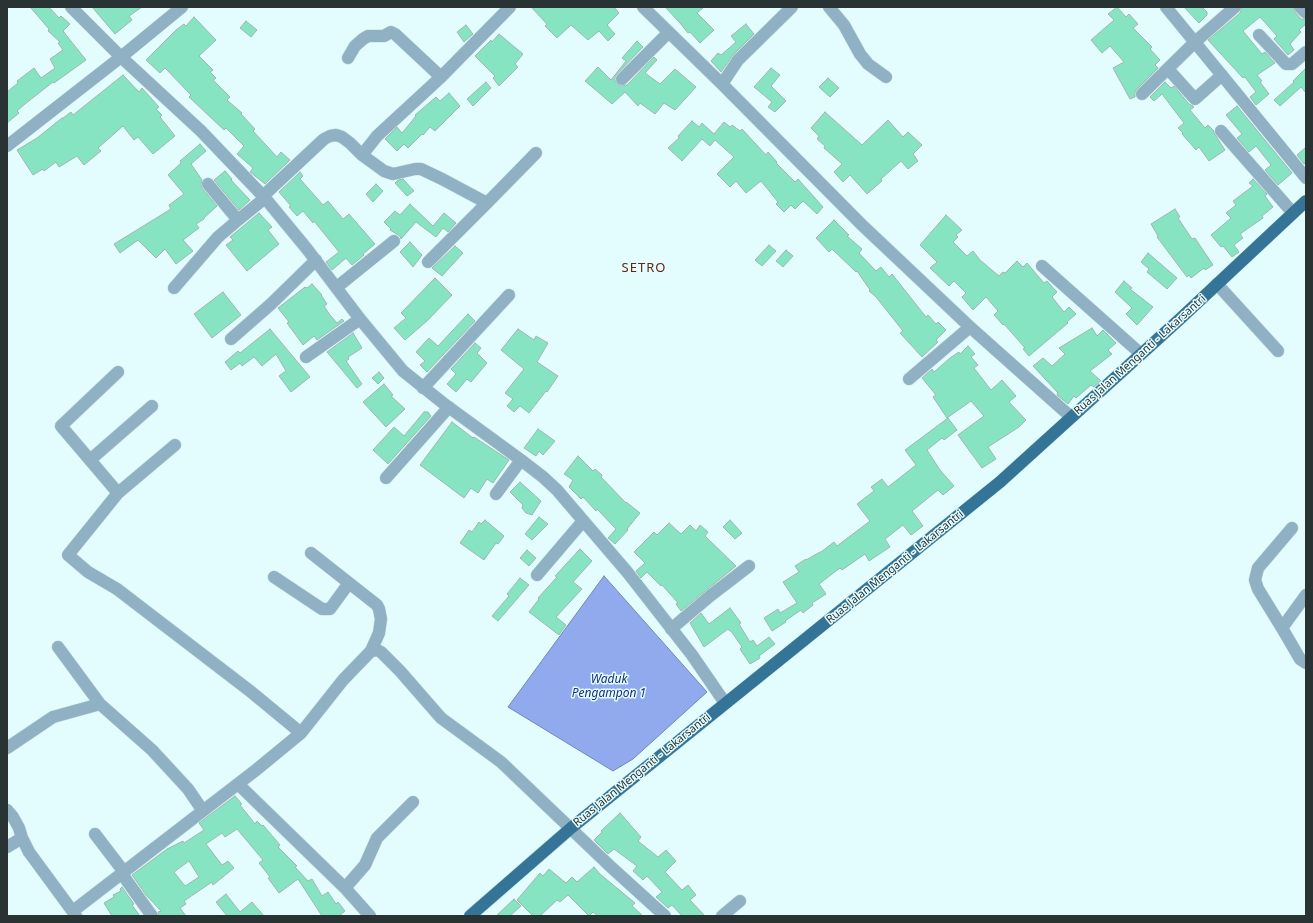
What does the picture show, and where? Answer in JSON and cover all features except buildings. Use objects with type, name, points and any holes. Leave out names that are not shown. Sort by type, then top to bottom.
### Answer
[{"type":"main road","name":"Ruas Jalan Menganti - Lakarsantri","points":[[470,916],[571,828],[1000,482],[1306,201]]},
{"type":"street","points":[[71,7],[121,57],[201,130],[264,197],[316,260],[360,319],[403,371],[423,388],[521,460],[557,490],[628,573],[692,655],[725,703]]},
{"type":"street","points":[[7,146],[121,57],[182,7]]},
{"type":"street","points":[[362,154],[377,136],[441,77],[510,7]]},
{"type":"street","points":[[643,7],[862,225],[970,327],[1071,417]]},
{"type":"street","points":[[722,84],[738,60],[792,7]]},
{"type":"street","points":[[829,7],[844,25],[860,54],[868,64],[886,76]]},
{"type":"street","points":[[1166,7],[1306,178]]},
{"type":"street","points":[[1142,94],[1195,42],[1235,7]]},
{"type":"street","points":[[1300,7],[1306,13]]},
{"type":"street","points":[[348,58],[355,46],[363,39],[368,36],[384,36],[391,32],[441,77]]},
{"type":"street","points":[[622,79],[668,32]]},
{"type":"street","points":[[1259,35],[1286,64],[1292,64],[1306,52]]},
{"type":"street","points":[[1168,69],[1195,100],[1222,75]]},
{"type":"street","points":[[1221,131],[1294,213]]},
{"type":"street","points":[[174,288],[218,237],[264,197],[324,139],[330,136],[336,135],[342,137],[384,171],[393,174],[415,169],[421,170],[442,179],[488,203]]},
{"type":"street","points":[[428,262],[536,153]]},
{"type":"street","points":[[208,184],[238,220]]},
{"type":"street","points":[[337,287],[394,241]]},
{"type":"street","points":[[231,339],[316,260]]},
{"type":"street","points":[[1042,266],[1141,354]]},
{"type":"street","points":[[1217,284],[1278,351]]},
{"type":"street","points":[[423,388],[509,295]]},
{"type":"street","points":[[306,357],[360,319]]},
{"type":"street","points":[[909,379],[970,327]]},
{"type":"street","points":[[118,372],[61,426],[118,494]]},
{"type":"street","points":[[90,460],[152,406]]},
{"type":"street","points":[[386,478],[449,407]]},
{"type":"street","points":[[175,445],[118,494],[68,555],[88,572],[117,589],[250,691],[301,733]]},
{"type":"street","points":[[496,494],[521,460]]},
{"type":"street","points":[[537,575],[583,521]]},
{"type":"street","points":[[1292,528],[1258,568],[1255,574],[1255,580],[1258,589],[1300,659],[1306,663]]},
{"type":"street","points":[[7,810],[19,828],[29,852],[75,915],[123,873],[301,733],[343,680],[371,651],[379,633],[381,619],[379,609],[374,602],[310,553]]},
{"type":"street","points":[[671,629],[749,566]]},
{"type":"street","points":[[274,577],[322,609],[330,609],[349,583]]},
{"type":"street","points":[[1282,628],[1306,595]]},
{"type":"street","points":[[58,647],[100,704],[152,750],[188,789],[203,811]]},
{"type":"street","points":[[371,651],[377,650],[380,652],[400,671],[441,718],[501,762],[611,867],[665,916]]},
{"type":"street","points":[[7,748],[52,717],[100,704]]},
{"type":"street","points":[[238,784],[345,888],[370,916]]},
{"type":"street","points":[[345,888],[365,865],[376,838],[413,802]]},
{"type":"street","points":[[95,834],[152,916]]},
{"type":"street","points":[[7,847],[22,838]]},
{"type":"street","points":[[722,916],[740,901]]},
{"type":"water","name":"Waduk Pengampon 1","points":[[604,576],[707,692],[633,759],[613,771],[508,707]]},
{"type":"district","name":"SETRO","points":[[644,268]]}]
